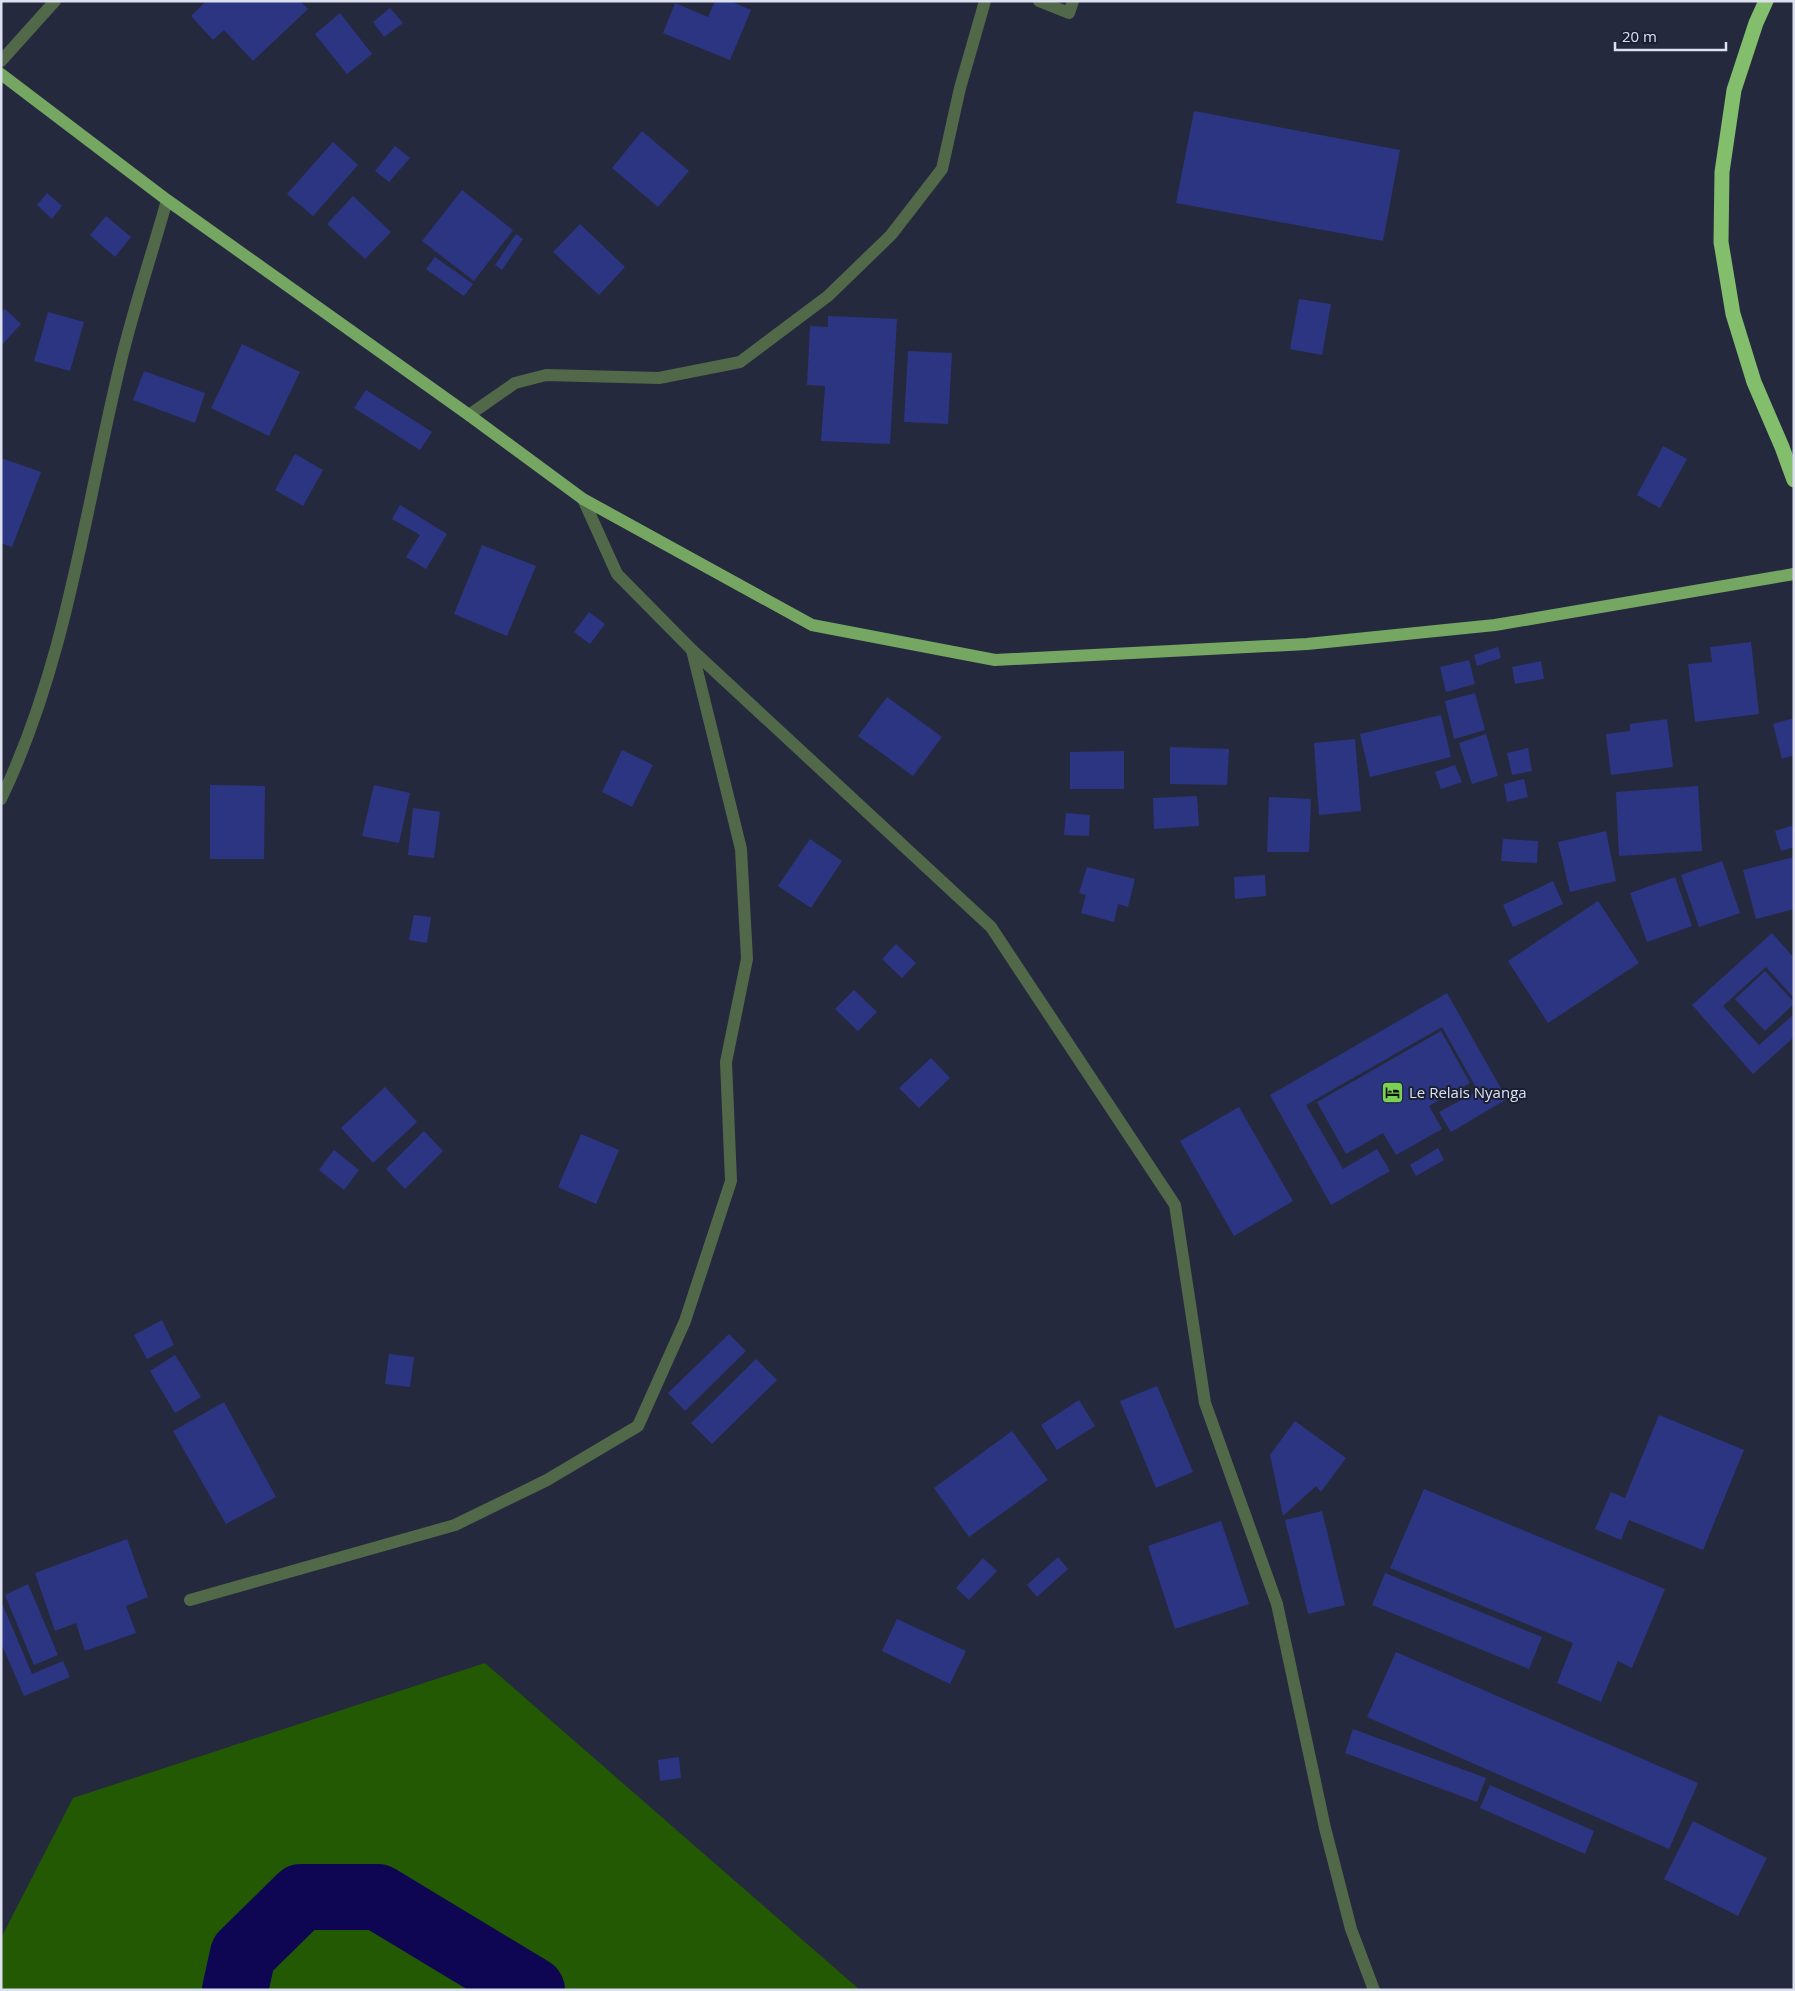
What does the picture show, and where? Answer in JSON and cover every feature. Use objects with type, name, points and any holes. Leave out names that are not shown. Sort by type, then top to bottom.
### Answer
[{"type":"highway","points":[[1766,1],[1756,23],[1734,90],[1722,172],[1721,242],[1733,314],[1754,382],[1794,480]]},
{"type":"main road","points":[[1,74],[167,200],[584,499],[812,626],[994,660],[1307,644],[1495,625],[1794,574]]},
{"type":"street","points":[[1,61],[55,1]]},
{"type":"street","points":[[468,415],[515,383],[546,375],[659,378],[740,362],[828,296],[891,235],[942,169],[960,88],[985,1]]},
{"type":"street","points":[[1039,1],[1069,13],[1073,1]]},
{"type":"street","points":[[1,799],[14,773],[42,699],[81,545],[121,360],[167,200]]},
{"type":"street","points":[[584,499],[617,574],[692,650],[991,927],[1175,1205],[1204,1403],[1277,1604],[1325,1828],[1351,1929],[1374,1990]]},
{"type":"street","points":[[190,1600],[454,1525],[547,1480],[638,1426],[685,1321],[731,1181],[726,1062],[747,959],[742,849],[692,650]]},
{"type":"green space","points":[[485,1663],[860,1990],[1,1990],[1,1938],[73,1798]]},
{"type":"building","points":[[206,1],[300,1],[308,9],[253,61],[224,30],[213,40],[191,16]]},
{"type":"building","points":[[715,1],[730,1],[751,10],[730,60],[663,33],[675,3],[708,17]]},
{"type":"building","points":[[390,8],[403,23],[384,37],[373,22]]},
{"type":"building","points":[[340,13],[372,54],[347,74],[315,34]]},
{"type":"building","points":[[1194,111],[1400,150],[1383,241],[1176,203]]},
{"type":"building","points":[[642,131],[689,171],[658,207],[612,168]]},
{"type":"building","points":[[333,142],[358,165],[313,216],[287,194]]},
{"type":"building","points":[[395,146],[410,158],[389,182],[375,171]]},
{"type":"building","points":[[462,190],[513,230],[474,281],[422,241]]},
{"type":"building","points":[[47,193],[62,206],[52,219],[37,205]]},
{"type":"building","points":[[353,196],[391,232],[365,259],[327,224]]},
{"type":"building","points":[[106,216],[131,237],[115,257],[90,235]]},
{"type":"building","points":[[580,224],[625,267],[599,295],[553,252]]},
{"type":"building","points":[[516,234],[523,239],[502,270],[495,265]]},
{"type":"building","points":[[435,257],[473,284],[464,296],[426,269]]},
{"type":"building","points":[[1299,299],[1331,304],[1322,355],[1290,349]]},
{"type":"building","points":[[5,309],[21,324],[1,346],[1,313]]},
{"type":"building","points":[[48,312],[84,322],[70,371],[34,361]]},
{"type":"building","points":[[828,316],[897,319],[890,444],[821,441],[825,386],[807,385],[810,326],[828,327]]},
{"type":"building","points":[[242,344],[300,372],[269,436],[211,408]]},
{"type":"building","points":[[908,351],[952,353],[948,424],[904,422]]},
{"type":"building","points":[[144,371],[205,393],[195,423],[133,400]]},
{"type":"building","points":[[366,390],[432,432],[420,450],[354,408]]},
{"type":"building","points":[[1663,446],[1687,459],[1660,508],[1637,495]]},
{"type":"building","points":[[295,454],[323,470],[303,506],[275,490]]},
{"type":"building","points":[[1,458],[41,472],[12,547],[1,543]]},
{"type":"building","points":[[400,505],[447,534],[426,569],[406,557],[420,535],[392,519]]},
{"type":"building","points":[[482,545],[536,566],[507,636],[454,614]]},
{"type":"building","points":[[589,612],[605,624],[590,644],[574,632]]},
{"type":"building","points":[[1751,642],[1759,714],[1695,722],[1688,664],[1712,662],[1710,647]]},
{"type":"building","points":[[1498,647],[1501,658],[1477,666],[1474,655]]},
{"type":"building","points":[[1469,660],[1475,684],[1446,692],[1440,667]]},
{"type":"building","points":[[1541,661],[1544,679],[1515,684],[1512,667]]},
{"type":"building","points":[[1475,693],[1485,730],[1454,739],[1445,701]]},
{"type":"building","points":[[887,697],[942,737],[913,776],[858,736]]},
{"type":"building","points":[[1441,715],[1451,757],[1370,777],[1360,734]]},
{"type":"building","points":[[1794,718],[1794,755],[1782,759],[1773,724]]},
{"type":"building","points":[[1667,719],[1673,767],[1611,775],[1606,734],[1630,731],[1630,724]]},
{"type":"building","points":[[1486,734],[1498,776],[1472,784],[1459,743]]},
{"type":"building","points":[[1355,739],[1361,811],[1319,815],[1314,743]]},
{"type":"building","points":[[1170,747],[1229,749],[1227,785],[1170,784]]},
{"type":"building","points":[[1528,748],[1532,771],[1512,775],[1507,753]]},
{"type":"building","points":[[622,750],[653,765],[632,807],[602,792]]},
{"type":"building","points":[[1124,751],[1124,789],[1070,789],[1070,752]]},
{"type":"building","points":[[1455,765],[1462,782],[1441,789],[1435,772]]},
{"type":"building","points":[[1524,779],[1528,797],[1507,802],[1504,784]]},
{"type":"building","points":[[210,785],[265,786],[264,859],[210,859]]},
{"type":"building","points":[[374,785],[410,793],[399,843],[362,836]]},
{"type":"building","points":[[1698,786],[1702,851],[1619,856],[1616,792]]},
{"type":"building","points":[[1197,796],[1199,826],[1154,829],[1153,798]]},
{"type":"building","points":[[1269,797],[1311,799],[1309,852],[1267,852]]},
{"type":"building","points":[[413,808],[440,812],[434,858],[408,855]]},
{"type":"building","points":[[1066,813],[1090,815],[1089,836],[1064,835]]},
{"type":"building","points":[[1794,825],[1794,847],[1781,851],[1775,831]]},
{"type":"building","points":[[1606,831],[1616,881],[1570,892],[1558,842]]},
{"type":"building","points":[[810,839],[842,861],[811,908],[778,886]]},
{"type":"building","points":[[1503,839],[1538,841],[1537,863],[1501,861]]},
{"type":"building","points":[[1794,857],[1794,909],[1756,919],[1743,870]]},
{"type":"building","points":[[1722,861],[1740,913],[1699,927],[1681,875]]},
{"type":"building","points":[[1087,867],[1135,879],[1128,907],[1118,904],[1114,922],[1081,913],[1086,895],[1079,893]]},
{"type":"building","points":[[1265,875],[1266,896],[1235,899],[1234,877]]},
{"type":"building","points":[[1675,877],[1692,926],[1647,942],[1630,893]]},
{"type":"building","points":[[1553,881],[1563,904],[1513,927],[1503,905]]},
{"type":"building","points":[[1598,901],[1639,963],[1548,1023],[1508,961]]},
{"type":"building","points":[[414,915],[431,917],[427,943],[409,940]]},
{"type":"building","points":[[1772,933],[1794,958],[1794,998],[1766,967],[1723,1006],[1759,1045],[1794,1014],[1794,1037],[1753,1074],[1692,1005]]},
{"type":"building","points":[[896,944],[916,963],[902,978],[882,959]]},
{"type":"building","points":[[1765,971],[1794,1004],[1765,1031],[1735,999]]},
{"type":"building","points":[[854,990],[877,1012],[858,1031],[835,1009]]},
{"type":"building","points":[[1447,993],[1507,1099],[1451,1132],[1439,1112],[1478,1091],[1442,1027],[1306,1105],[1343,1169],[1377,1149],[1390,1171],[1331,1205],[1270,1095]]},
{"type":"building","name":"Le Relais Nyanga","points":[[1441,1031],[1470,1083],[1429,1106],[1442,1129],[1396,1155],[1383,1133],[1346,1154],[1317,1102]]},
{"type":"building","points":[[931,1058],[950,1078],[919,1108],[899,1088]]},
{"type":"building","points":[[385,1087],[417,1122],[373,1163],[341,1128]]},
{"type":"building","points":[[1239,1107],[1293,1201],[1234,1236],[1180,1141]]},
{"type":"building","points":[[424,1131],[443,1151],[405,1189],[386,1169]]},
{"type":"building","points":[[581,1134],[619,1150],[596,1204],[558,1187]]},
{"type":"building","points":[[1438,1148],[1444,1160],[1416,1176],[1410,1165]]},
{"type":"building","points":[[334,1150],[359,1170],[344,1190],[319,1170]]},
{"type":"building","points":[[162,1320],[174,1345],[147,1359],[134,1335]]},
{"type":"building","points":[[729,1334],[746,1351],[685,1411],[668,1393]]},
{"type":"building","points":[[389,1354],[414,1357],[410,1387],[385,1384]]},
{"type":"building","points":[[175,1355],[201,1397],[175,1413],[150,1371]]},
{"type":"building","points":[[756,1359],[777,1380],[712,1444],[691,1423]]},
{"type":"building","points":[[1157,1386],[1193,1472],[1156,1488],[1120,1401]]},
{"type":"building","points":[[1079,1400],[1095,1426],[1057,1450],[1041,1425]]},
{"type":"building","points":[[224,1402],[276,1497],[226,1524],[173,1431]]},
{"type":"building","points":[[1659,1415],[1744,1450],[1703,1550],[1629,1520],[1621,1540],[1595,1529],[1611,1492],[1625,1498]]},
{"type":"building","points":[[1295,1421],[1346,1458],[1321,1492],[1316,1486],[1283,1516],[1270,1455]]},
{"type":"building","points":[[1012,1431],[1048,1480],[969,1537],[934,1488]]},
{"type":"building","points":[[1424,1489],[1665,1589],[1632,1668],[1618,1661],[1601,1702],[1557,1683],[1573,1643],[1390,1568]]},
{"type":"building","points":[[1322,1511],[1345,1605],[1308,1614],[1285,1520]]},
{"type":"building","points":[[1221,1521],[1249,1604],[1175,1629],[1148,1546]]},
{"type":"building","points":[[127,1539],[148,1597],[126,1606],[136,1633],[85,1651],[76,1623],[55,1631],[35,1573]]},
{"type":"building","points":[[1058,1557],[1068,1569],[1037,1597],[1027,1585]]},
{"type":"building","points":[[983,1558],[997,1571],[969,1600],[956,1588]]},
{"type":"building","points":[[1385,1573],[1542,1637],[1529,1669],[1372,1605]]},
{"type":"building","points":[[28,1584],[58,1655],[34,1665],[5,1595]]},
{"type":"building","points":[[1,1601],[32,1674],[63,1661],[70,1677],[24,1696],[1,1643]]},
{"type":"building","points":[[897,1619],[966,1651],[950,1684],[882,1651]]},
{"type":"building","points":[[1396,1652],[1698,1783],[1669,1849],[1367,1717]]},
{"type":"building","points":[[1353,1729],[1486,1778],[1477,1802],[1345,1753]]},
{"type":"building","points":[[679,1757],[681,1778],[660,1781],[658,1760]]},
{"type":"building","points":[[1490,1785],[1594,1831],[1585,1854],[1480,1808]]},
{"type":"building","points":[[1693,1821],[1767,1858],[1738,1916],[1664,1879]]},
{"type":"waterway","points":[[235,1990],[243,1954],[301,1897],[378,1897],[532,1990]]},
{"type":"place","name":"Le Relais Nyanga","points":[[1393,1093]]}]
